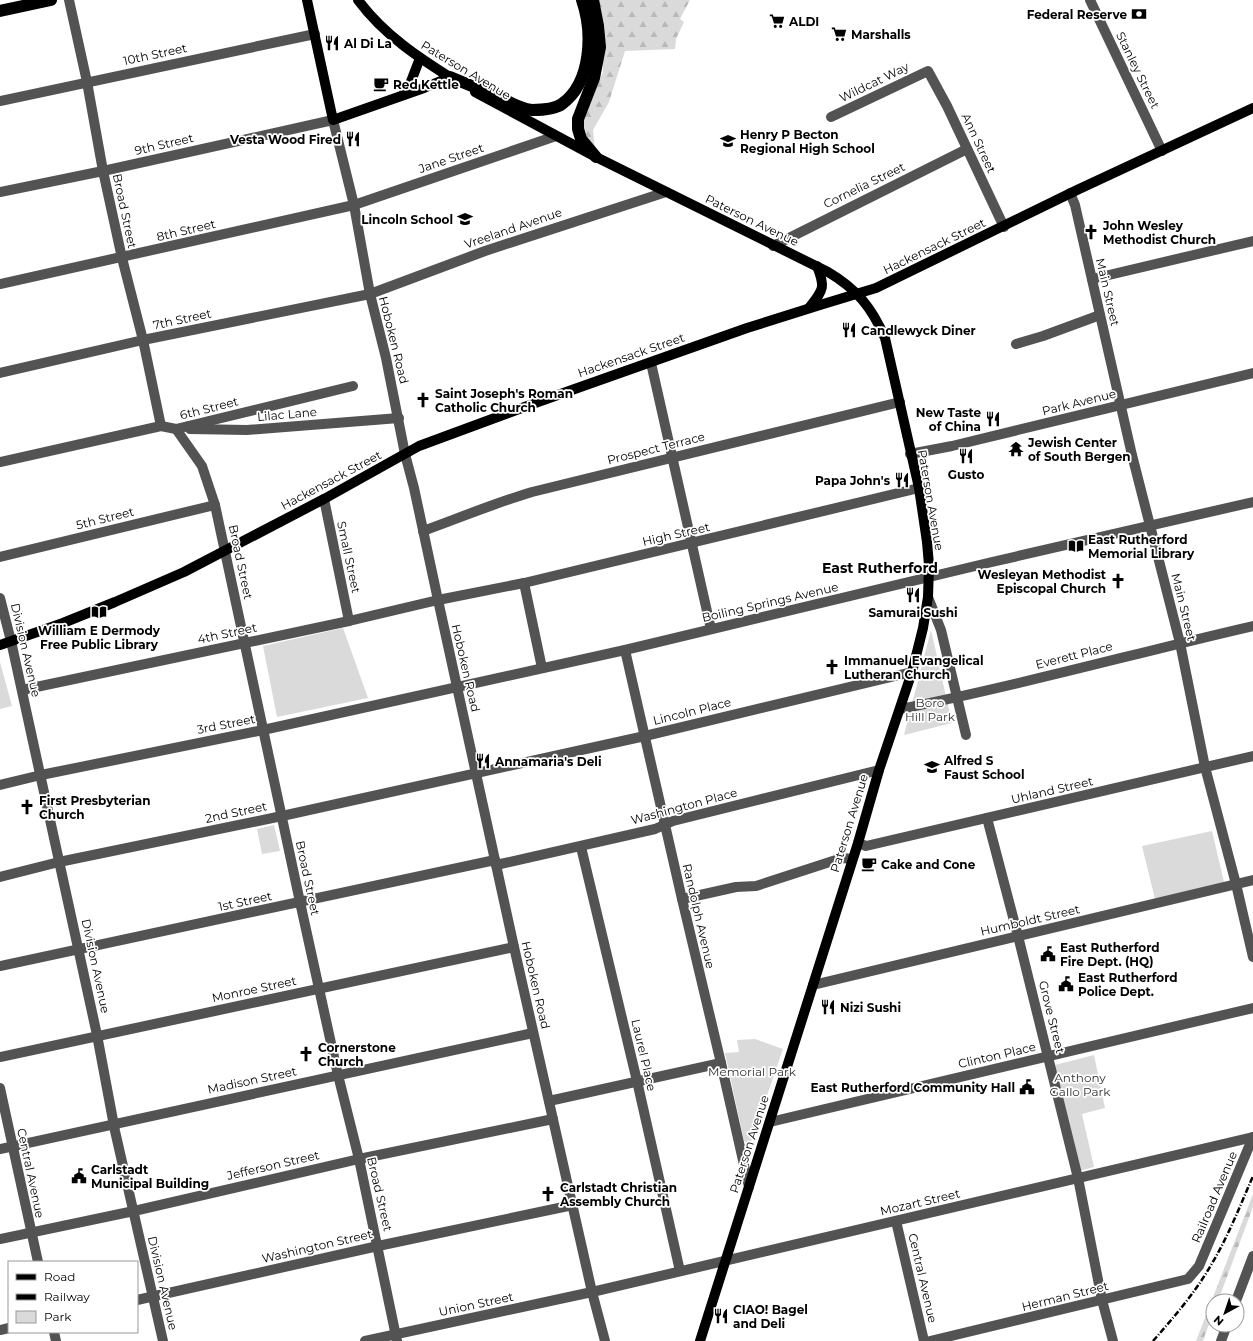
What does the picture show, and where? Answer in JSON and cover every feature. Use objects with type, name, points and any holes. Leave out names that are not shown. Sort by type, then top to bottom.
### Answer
[{"type":"highway","points":[[0,11],[51,0]]},
{"type":"highway","points":[[450,77],[518,106],[532,110],[561,106],[574,93],[582,78],[588,56],[589,32],[582,0]]},
{"type":"highway","points":[[593,0],[600,47],[594,78],[578,119],[578,129],[581,139],[596,157]]},
{"type":"main road","name":"Hoboken Road","points":[[307,0],[333,120]]},
{"type":"main road","name":"Paterson Avenue","points":[[358,0],[386,32],[420,58],[450,77],[596,157],[837,277],[858,293],[876,318],[885,338],[910,454],[919,488],[927,542],[929,565],[928,597],[923,628],[912,672],[879,770],[858,843],[700,1341]]},
{"type":"main road","points":[[403,95],[410,84],[420,58]]},
{"type":"main road","points":[[333,120],[424,88],[450,77]]},
{"type":"main road","name":"Hackensack Street","points":[[0,645],[116,602],[184,572],[324,499],[419,446],[481,422],[742,330],[876,288],[1070,194],[1253,108]]},
{"type":"main road","points":[[809,308],[822,289],[823,281],[817,266]]},
{"type":"street","name":"Broad Street","points":[[69,0],[87,82],[103,171],[122,258],[143,340],[161,426]]},
{"type":"street","name":"Stanley Street","points":[[1090,0],[1162,151]]},
{"type":"street","name":"10th Street","points":[[0,101],[315,34]]},
{"type":"street","name":"Wildcat Way","points":[[831,117],[928,71]]},
{"type":"street","name":"Ann Street","points":[[928,71],[1004,227]]},
{"type":"street","name":"9th Street","points":[[0,192],[103,171],[333,120]]},
{"type":"street","name":"Hoboken Road","points":[[333,120],[354,205],[370,294],[386,358],[533,1032],[592,1292],[605,1341]]},
{"type":"street","name":"Jane Street","points":[[354,205],[556,136]]},
{"type":"street","name":"Cornelia Street","points":[[773,246],[967,149]]},
{"type":"street","name":"Vreeland Avenue","points":[[370,294],[485,251],[666,192]]},
{"type":"street","name":"Main Street","points":[[1070,194],[1092,279],[1149,526],[1180,643],[1205,767],[1236,884],[1253,957]]},
{"type":"street","name":"8th Street","points":[[0,284],[354,205]]},
{"type":"street","points":[[1092,279],[1253,241]]},
{"type":"street","name":"7th Street","points":[[0,373],[143,340],[370,294]]},
{"type":"street","points":[[1016,344],[1044,336],[1100,315]]},
{"type":"street","points":[[651,363],[711,629]]},
{"type":"street","name":"Park Avenue","points":[[910,454],[952,446],[1253,372]]},
{"type":"street","name":"6th Street","points":[[0,462],[161,426],[176,429],[352,386]]},
{"type":"street","name":"Prospect Terrace","points":[[423,531],[508,499],[532,492],[900,402]]},
{"type":"street","name":"Lilac Lane","points":[[176,429],[247,430],[399,418]]},
{"type":"street","name":"Broad Street","points":[[176,429],[202,466],[215,505],[300,902],[338,1075],[359,1159],[397,1338]]},
{"type":"street","name":"High Street","points":[[438,600],[524,583],[919,488]]},
{"type":"street","name":"Small Street","points":[[324,499],[350,622]]},
{"type":"street","name":"Boiling Springs Avenue","points":[[457,687],[625,650],[1253,502]]},
{"type":"street","name":"5th Street","points":[[0,557],[215,505]]},
{"type":"street","points":[[524,583],[542,668]]},
{"type":"street","points":[[928,597],[941,630],[966,735]]},
{"type":"street","name":"Division Avenue","points":[[0,598],[22,690],[98,1035],[114,1124],[163,1341]]},
{"type":"street","name":"4th Street","points":[[22,690],[350,622],[438,600]]},
{"type":"street","name":"Everett Place","points":[[900,709],[958,698],[1253,626]]},
{"type":"street","name":"Randolph Avenue","points":[[625,650],[749,1187]]},
{"type":"street","name":"Lincoln Place","points":[[476,774],[644,736],[912,672]]},
{"type":"street","name":"3rd Street","points":[[0,785],[40,775],[263,730],[457,687]]},
{"type":"street","name":"Uhland Street","points":[[858,843],[866,846],[1253,756]]},
{"type":"street","name":"Washington Place","points":[[496,862],[581,847],[655,829],[673,820],[879,770]]},
{"type":"street","name":"2nd Street","points":[[0,877],[60,862],[476,774]]},
{"type":"street","name":"Grove Street","points":[[986,818],[1018,936],[1078,1178],[1102,1300],[1113,1341]]},
{"type":"street","name":"Laurel Place","points":[[581,847],[637,1081],[680,1271]]},
{"type":"street","points":[[682,899],[736,887],[756,886],[842,858],[852,859]]},
{"type":"street","name":"1st Street","points":[[0,966],[496,862]]},
{"type":"street","name":"Humboldt Street","points":[[813,985],[1253,880]]},
{"type":"street","name":"Monroe Street","points":[[0,1057],[514,946]]},
{"type":"street","name":"Clinton Place","points":[[770,1122],[1253,1008]]},
{"type":"street","name":"Madison Street","points":[[0,1149],[533,1032]]},
{"type":"street","points":[[549,1101],[721,1063]]},
{"type":"street","name":"Central Avenue","points":[[0,1088],[38,1261]]},
{"type":"street","name":"Jefferson Street","points":[[0,1239],[359,1159],[553,1119]]},
{"type":"street","name":"Mozart Street","points":[[592,1292],[1253,1137]]},
{"type":"street","name":"Railroad Avenue","points":[[1199,1266],[1253,1137]]},
{"type":"street","name":"Washington Street","points":[[138,1300],[378,1246],[573,1205]]},
{"type":"street","name":"Central Avenue","points":[[896,1221],[924,1341]]},
{"type":"street","points":[[1251,1260],[1253,1277]]},
{"type":"street","points":[[1239,1293],[1251,1260]]},
{"type":"street","name":"Herman Street","points":[[930,1341],[1188,1279],[1199,1266]]},
{"type":"street","name":"Union Street","points":[[365,1341],[397,1338],[592,1292]]},
{"type":"green space","points":[[597,0],[690,0],[680,19],[684,22],[676,39],[675,49],[625,51],[609,102],[593,130],[595,149],[583,136],[584,117],[603,72],[603,36]]},
{"type":"green space","points":[[343,628],[368,698],[277,717],[263,646]]},
{"type":"green space","name":"Boro Hill Park","points":[[931,630],[952,723],[904,735]]},
{"type":"green space","points":[[0,662],[12,706],[0,709]]},
{"type":"green space","points":[[274,825],[280,851],[262,854],[257,829]]},
{"type":"green space","points":[[1212,831],[1224,882],[1155,899],[1142,846]]},
{"type":"green space","name":"Memorial Park","points":[[755,1039],[783,1049],[750,1145],[744,1141],[725,1053],[739,1052],[737,1040]]},
{"type":"green space","name":"Anthony Gallo Park","points":[[1094,1055],[1105,1108],[1082,1114],[1094,1167],[1079,1171],[1055,1065]]},
{"type":"green space","points":[[1253,1194],[1253,1207],[1221,1293],[1215,1293]]},
{"type":"green space","points":[[1205,1318],[1206,1333],[1203,1341],[1196,1341]]},
{"type":"railway","points":[[1153,1341],[1184,1304],[1205,1275],[1228,1232],[1253,1176]]},
{"type":"place","name":"Federal Reserve","points":[[1139,14]]},
{"type":"place","name":"ALDI","points":[[777,21]]},
{"type":"place","name":"Marshalls","points":[[839,34]]},
{"type":"place","name":"Al Di La","points":[[332,43]]},
{"type":"place","name":"Red Kettle","points":[[381,84]]},
{"type":"place","name":"Vesta Wood Fired","points":[[353,139]]},
{"type":"place","name":"Henry P Becton Regional High School","points":[[728,141]]},
{"type":"place","name":"Lincoln School","points":[[465,219]]},
{"type":"place","name":"John Wesley Methodist Church","points":[[1091,232]]},
{"type":"place","name":"Candlewyck Diner","points":[[849,330]]},
{"type":"place","name":"Saint Joseph's Roman Catholic Church","points":[[423,400]]},
{"type":"place","name":"New Taste of China","points":[[993,419]]},
{"type":"place","name":"Jewish Center of South Bergen","points":[[1016,449]]},
{"type":"place","name":"Gusto","points":[[966,456]]},
{"type":"place","name":"Papa John's","points":[[902,480]]},
{"type":"place","name":"East Rutherford Memorial Library","points":[[1076,546]]},
{"type":"place","name":"Wesleyan Methodist Episcopal Church","points":[[1118,581]]},
{"type":"place","name":"Samurai Sushi","points":[[913,595]]},
{"type":"place","name":"William E Dermody Free Public Library","points":[[99,612]]},
{"type":"place","name":"Immanuel Evangelical Lutheran Church","points":[[832,667]]},
{"type":"place","name":"Annamaria's Deli","points":[[483,761]]},
{"type":"place","name":"Alfred S Faust School","points":[[932,767]]},
{"type":"place","name":"First Presbyterian Church","points":[[27,807]]},
{"type":"place","name":"Cake and Cone","points":[[869,864]]},
{"type":"place","name":"East Rutherford Fire Dept. (HQ)","points":[[1048,954]]},
{"type":"place","name":"East Rutherford Police Dept.","points":[[1066,984]]},
{"type":"place","name":"Nizi Sushi","points":[[828,1007]]},
{"type":"place","name":"Cornerstone Church","points":[[306,1054]]},
{"type":"place","name":"East Rutherford Community Hall","points":[[1027,1087]]},
{"type":"place","name":"Carlstadt Municipal Building","points":[[79,1176]]},
{"type":"place","name":"Carlstadt Christian Assembly Church","points":[[548,1194]]},
{"type":"place","name":"CIAO! Bagel and Deli","points":[[721,1316]]},
{"type":"district","name":"East Rutherford","points":[[880,568]]}]
